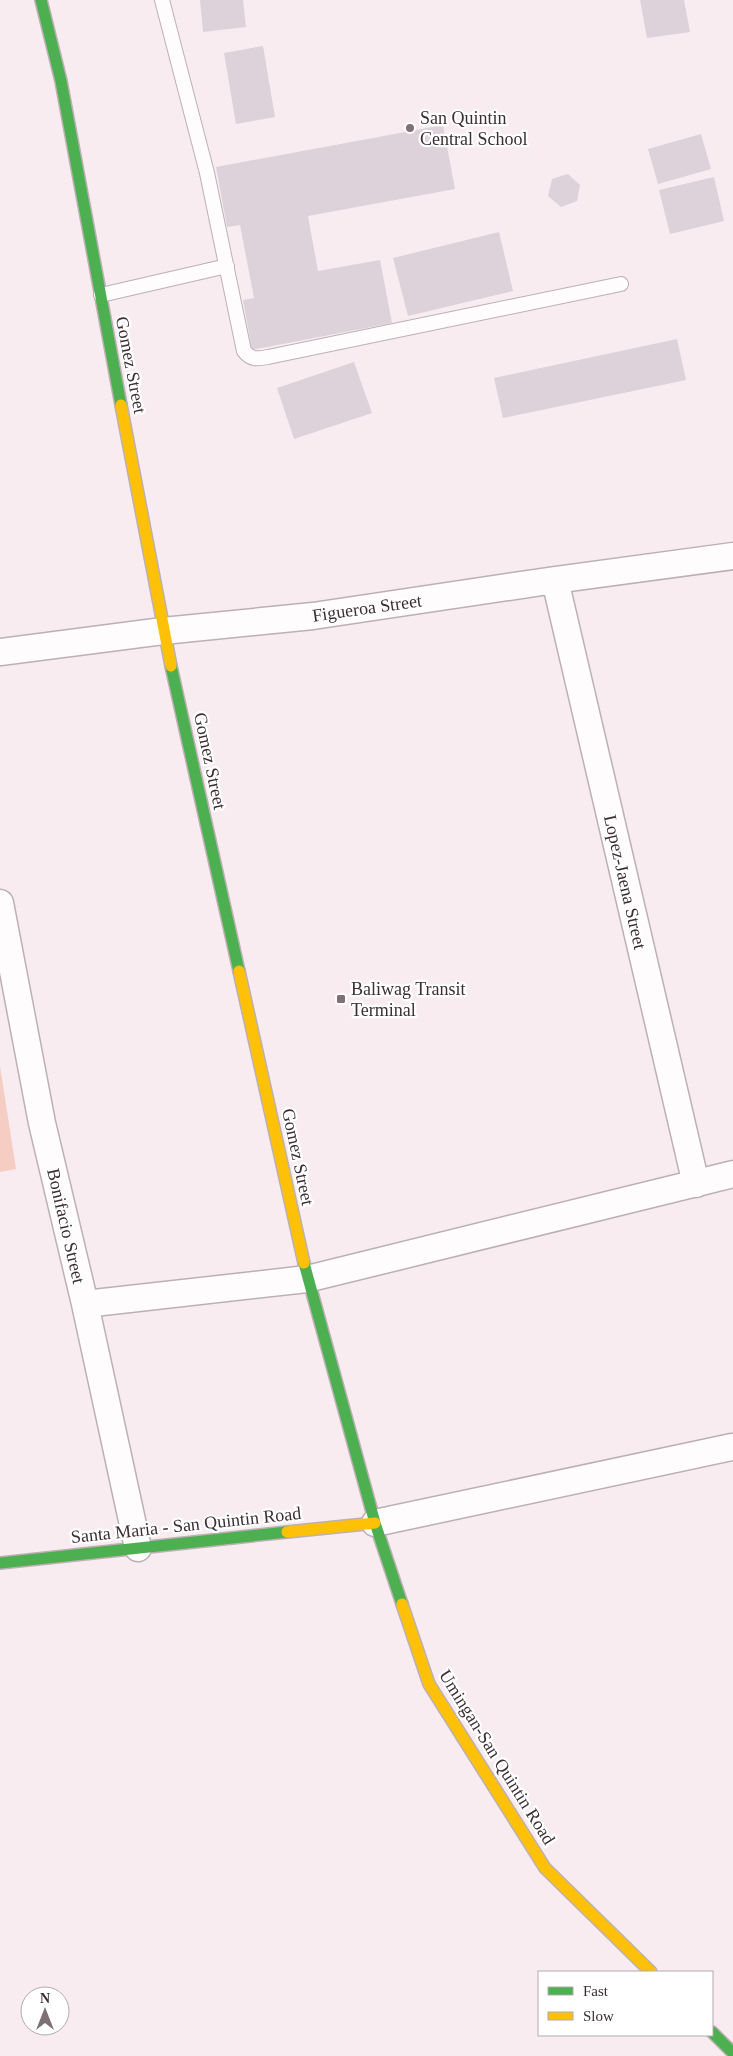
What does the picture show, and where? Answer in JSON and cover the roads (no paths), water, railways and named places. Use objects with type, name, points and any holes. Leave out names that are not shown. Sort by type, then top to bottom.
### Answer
[{"type":"main road","name":"Gomez Street","points":[[41,0],[61,81],[163,631],[307,1279],[375,1523]]},
{"type":"main road","name":"Santa Maria - San Quintin Road","points":[[0,1563],[375,1523]]},
{"type":"main road","name":"Umingan-San Quintin Road","points":[[375,1523],[429,1684],[545,1868],[650,1971]]},
{"type":"main road","points":[[713,2033],[733,2053]]},
{"type":"street","name":"Figueroa Street","points":[[0,652],[163,631],[313,616],[733,556]]},
{"type":"street","name":"Lopez-Jaena Street","points":[[555,580],[696,1184]]},
{"type":"street","name":"Bonifacio Street","points":[[0,903],[42,1123],[85,1304],[138,1548]]},
{"type":"street","points":[[85,1304],[307,1279],[733,1174]]},
{"type":"street","points":[[375,1523],[732,1447]]},
{"type":"lane","points":[[162,0],[206,172],[244,351],[250,357],[258,359],[621,284]]},
{"type":"lane","points":[[101,295],[227,266]]},
{"type":"place","name":"San Quintin Central School","points":[[410,128]]},
{"type":"place","name":"Baliwag Transit Terminal","points":[[341,999]]}]
